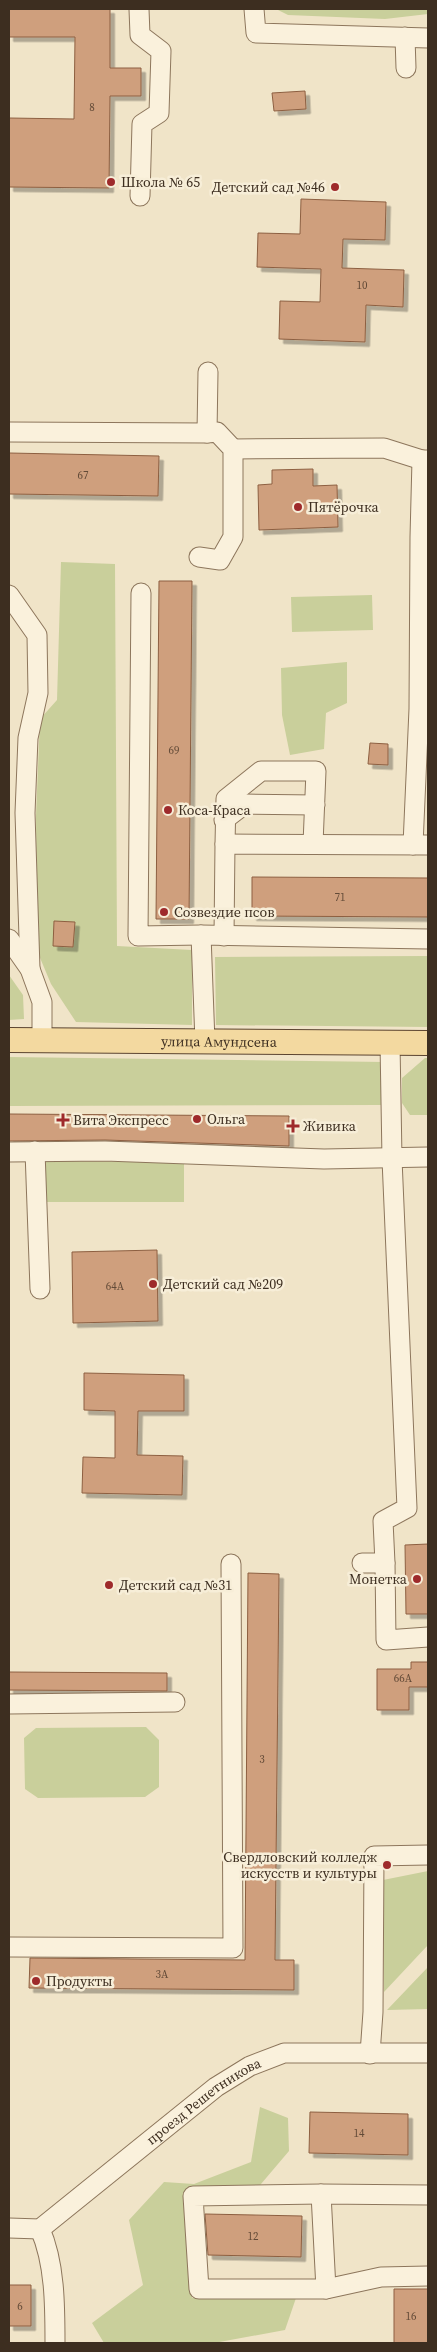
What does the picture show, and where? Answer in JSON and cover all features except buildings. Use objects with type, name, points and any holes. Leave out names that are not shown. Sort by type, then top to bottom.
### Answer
[{"type":"main road","name":"улица Амундсена","points":[[9,1040],[204,1042],[292,1040],[428,1043]]},
{"type":"street","points":[[139,9],[140,35],[161,52],[159,113],[142,124],[140,196]]},
{"type":"street","points":[[254,9],[256,33],[428,38]]},
{"type":"street","points":[[405,38],[406,68]]},
{"type":"street","points":[[208,372],[208,433]]},
{"type":"street","points":[[9,432],[217,432],[233,449],[233,537],[220,560],[199,557]]},
{"type":"street","points":[[224,844],[421,845],[419,709],[425,460],[384,448],[233,449]]},
{"type":"street","points":[[141,593],[138,936],[201,935],[428,939]]},
{"type":"street","points":[[9,595],[37,635],[38,694],[28,738],[25,813],[30,969]]},
{"type":"street","points":[[224,936],[224,820],[226,799],[261,772],[316,771],[313,844]]},
{"type":"street","points":[[224,820],[244,804],[315,805]]},
{"type":"street","points":[[201,935],[204,1042]]},
{"type":"street","points":[[9,939],[30,969],[42,1002],[42,1040]]},
{"type":"street","points":[[390,1043],[392,1159],[408,1508],[384,1521],[386,1640],[428,1637]]},
{"type":"street","points":[[35,1151],[40,1289]]},
{"type":"street","points":[[9,1152],[105,1151],[324,1160],[428,1157]]},
{"type":"street","points":[[362,1563],[385,1563]]},
{"type":"street","points":[[9,1947],[233,1948],[231,1564]]},
{"type":"street","points":[[9,1704],[176,1702]]},
{"type":"street","points":[[370,2054],[373,2012],[374,1856],[428,1855]]},
{"type":"street","name":"проезд Решетникова","points":[[40,2229],[216,2087],[250,2066],[284,2053],[428,2053]]},
{"type":"street","points":[[321,2194],[326,2289]]},
{"type":"street","points":[[428,2195],[193,2196],[199,2289],[326,2289],[381,2278],[428,2276]]},
{"type":"street","points":[[9,2228],[40,2229],[48,2246],[55,2317],[55,2343]]},
{"type":"green space","points":[[276,9],[428,9],[428,14],[385,19],[288,15]]},
{"type":"green space","points":[[61,562],[115,564],[117,946],[192,950],[192,1025],[76,1022],[51,984],[38,953],[36,816],[40,719],[57,700]]},
{"type":"green space","points":[[372,595],[373,630],[292,632],[291,597]]},
{"type":"green space","points":[[347,662],[347,703],[326,713],[324,749],[290,755],[282,715],[281,668]]},
{"type":"green space","points":[[428,956],[428,1027],[216,1025],[215,957]]},
{"type":"green space","points":[[9,975],[23,995],[24,1019],[9,1020]]},
{"type":"green space","points":[[9,1057],[385,1062],[382,1105],[9,1106]]},
{"type":"green space","points":[[425,1058],[428,1058],[428,1115],[410,1115],[402,1103],[402,1078]]},
{"type":"green space","points":[[46,1161],[184,1162],[184,1202],[46,1202]]},
{"type":"green space","points":[[146,1727],[159,1740],[159,1787],[145,1797],[38,1798],[25,1789],[24,1738],[36,1728]]},
{"type":"green space","points":[[428,1871],[428,1945],[384,1992],[383,1880]]},
{"type":"green space","points":[[428,1967],[428,2009],[387,2010]]},
{"type":"green space","points":[[260,2107],[288,2118],[289,2151],[249,2198],[184,2210],[192,2298],[296,2298],[285,2330],[214,2343],[104,2343],[92,2323],[143,2285],[129,2220],[164,2182],[194,2184],[251,2162]]},
{"type":"place","name":"Школа № 65","points":[[111,182]]},
{"type":"place","name":"Детский сад №46","points":[[335,187]]},
{"type":"place","name":"Пятёрочка","points":[[298,507]]},
{"type":"place","name":"Коса-Краса","points":[[168,810]]},
{"type":"place","name":"Созвездие псов","points":[[164,912]]},
{"type":"place","name":"Ольга","points":[[197,1119]]},
{"type":"place","name":"Вита Экспресс","points":[[63,1120]]},
{"type":"place","name":"Живика","points":[[293,1126]]},
{"type":"place","name":"Детский сад №209","points":[[153,1284]]},
{"type":"place","name":"Монетка","points":[[417,1579]]},
{"type":"place","name":"Детский сад №31","points":[[109,1585]]},
{"type":"place","name":"Свердловский колледж искусств и культуры","points":[[387,1865]]},
{"type":"place","name":"Продукты","points":[[36,1981]]}]
